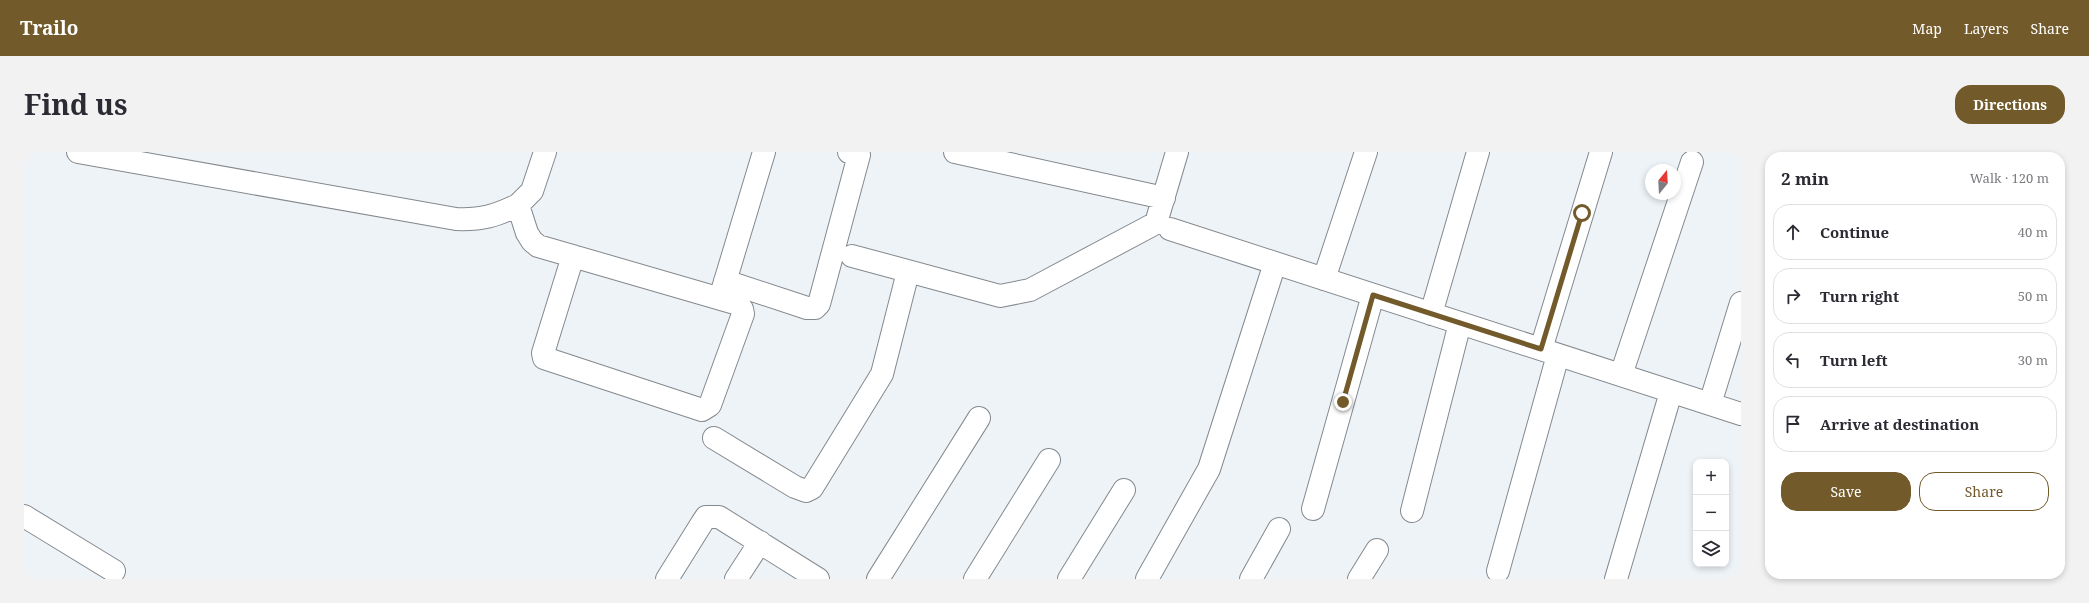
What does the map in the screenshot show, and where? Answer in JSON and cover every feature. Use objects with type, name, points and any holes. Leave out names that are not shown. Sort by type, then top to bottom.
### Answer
[{"type":"street","points":[[78,152],[456,219],[476,219],[494,216],[518,205],[532,191],[545,152]]},
{"type":"street","points":[[722,290],[764,152]]},
{"type":"street","points":[[955,152],[1164,198]]},
{"type":"street","points":[[852,256],[1000,296],[1030,290],[1156,223],[1177,152]]},
{"type":"street","points":[[1324,279],[1366,152]]},
{"type":"street","points":[[1431,314],[1478,152]]},
{"type":"street","points":[[1498,571],[1549,352],[1601,152]]},
{"type":"street","points":[[518,205],[532,241],[538,246],[573,256],[722,290],[807,308],[814,308],[819,304],[856,153]]},
{"type":"street","points":[[1621,375],[1692,162]]},
{"type":"street","points":[[1170,229],[1741,414]]},
{"type":"street","points":[[573,256],[543,353],[544,358],[702,410],[710,405],[714,399],[743,314],[742,308],[722,290]]},
{"type":"street","points":[[1147,579],[1209,469],[1275,263]]},
{"type":"street","points":[[714,438],[795,487],[806,490],[812,488],[882,374],[908,272]]},
{"type":"street","points":[[1313,509],[1373,295]]},
{"type":"street","points":[[1710,404],[1741,303]]},
{"type":"street","points":[[1412,511],[1460,323]]},
{"type":"street","points":[[1616,579],[1671,392]]},
{"type":"street","points":[[878,579],[979,418]]},
{"type":"street","points":[[976,579],[1049,460]]},
{"type":"street","points":[[1069,579],[1124,490]]},
{"type":"street","points":[[24,516],[114,572]]},
{"type":"street","points":[[667,579],[706,517],[719,517],[818,579]]},
{"type":"street","points":[[1251,579],[1279,529]]},
{"type":"street","points":[[736,579],[760,542]]},
{"type":"street","points":[[1359,579],[1377,550]]},
{"type":"route","points":[[1343,402],[1373,295],[1541,349],[1582,213]]}]
